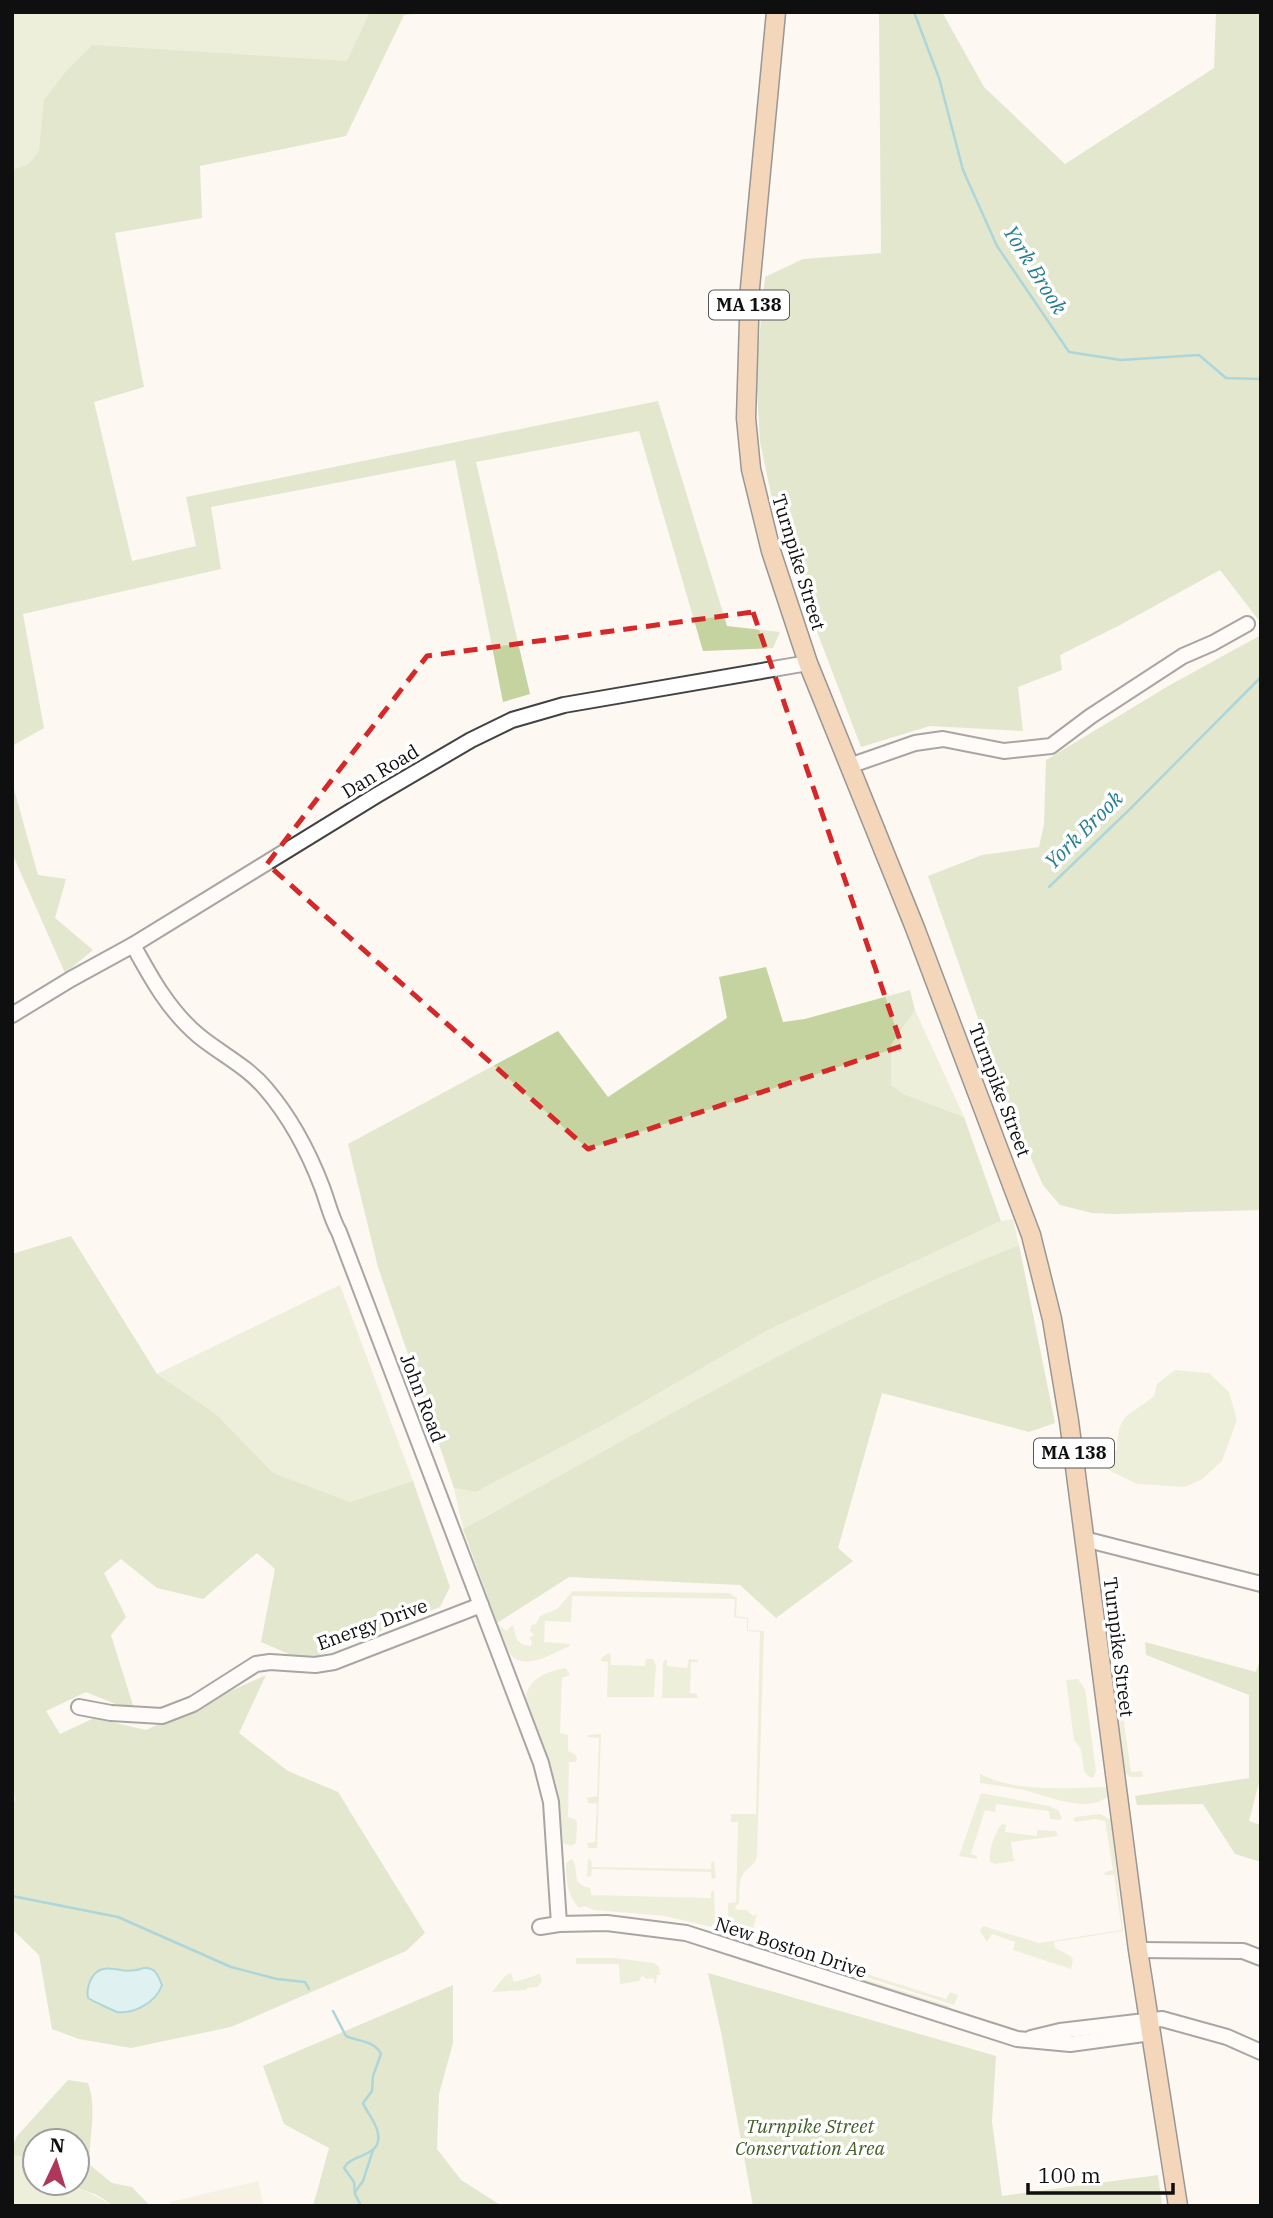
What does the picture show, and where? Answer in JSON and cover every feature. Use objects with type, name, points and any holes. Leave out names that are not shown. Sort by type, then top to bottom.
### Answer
[{"type":"main road","name":"Turnpike Street","points":[[776,12],[750,288],[746,418],[758,502],[808,663],[894,873],[1029,1227],[1052,1319],[1072,1443],[1138,1950],[1178,2206]]},
{"type":"street","points":[[849,766],[915,743],[943,739],[1004,751],[1051,746],[1091,716],[1183,656],[1247,624]]},
{"type":"street","name":"Dan Road","points":[[12,1015],[133,945],[377,795],[471,740],[512,720],[564,705],[808,663]]},
{"type":"street","name":"John Road","points":[[133,945],[156,987],[178,1016],[266,1089],[306,1150],[481,1605],[548,1788],[553,1818],[559,1924]]},
{"type":"street","points":[[1084,1539],[1261,1584]]},
{"type":"street","name":"Energy Drive","points":[[79,1707],[111,1713],[167,1715],[193,1704],[256,1664],[270,1662],[315,1665],[334,1662],[481,1605]]},
{"type":"street","name":"New Boston Drive","points":[[540,1927],[559,1924],[634,1925],[686,1933],[987,2031],[1024,2040],[1070,2044],[1174,2021],[1261,2052]]},
{"type":"street","points":[[1138,1950],[1243,1951],[1261,1958]]},
{"type":"highlighted area","points":[[753,612],[902,1046],[588,1149],[267,864],[427,656]]},
{"type":"green space","points":[[12,12],[388,12],[362,73],[12,236]]},
{"type":"green space","points":[[370,12],[442,12],[404,15],[346,136],[200,166],[202,218],[115,233],[144,387],[94,402],[132,561],[196,546],[186,497],[658,401],[727,626],[780,632],[773,648],[703,651],[639,431],[476,462],[530,694],[503,702],[455,460],[211,507],[221,569],[23,614],[44,728],[12,746],[12,170],[29,164],[39,151],[44,100],[67,70],[93,45],[347,61]]},
{"type":"green space","points":[[879,12],[942,12],[984,87],[1065,164],[1214,68],[1216,12],[1261,12],[1261,623],[1220,570],[1060,655],[1062,670],[1018,687],[1023,731],[930,726],[861,747],[779,532],[760,442],[756,373],[765,277],[803,259],[881,253]]},
{"type":"green space","points":[[1261,635],[1261,1210],[1116,1214],[1092,1213],[1060,1205],[1043,1185],[1013,1118],[928,876],[982,855],[1039,847],[1044,824],[1046,760],[1170,685]]},
{"type":"green space","points":[[12,782],[38,875],[66,879],[55,918],[93,950],[65,973],[12,853]]},
{"type":"green space","points":[[766,967],[783,1022],[805,1019],[910,990],[915,1010],[891,1045],[891,1085],[904,1094],[964,1117],[1001,1221],[766,1331],[607,1423],[476,1492],[454,1488],[378,1267],[348,1144],[558,1031],[608,1097],[727,1018],[719,977]]},
{"type":"green space","points":[[915,1010],[964,1117],[904,1094],[891,1085],[891,1045]]},
{"type":"green space","points":[[1013,1219],[1019,1245],[947,1275],[807,1343],[463,1529],[454,1488],[476,1492],[607,1423],[766,1331],[1001,1221]]},
{"type":"green space","points":[[71,1236],[157,1374],[216,1414],[273,1473],[350,1502],[413,1481],[450,1587],[440,1607],[305,1661],[261,1642],[275,1569],[257,1553],[203,1599],[157,1588],[121,1559],[104,1573],[126,1617],[111,1635],[135,1712],[86,1692],[46,1711],[60,1734],[94,1718],[146,1730],[266,1675],[239,1733],[288,1771],[338,1792],[425,1933],[406,1951],[231,2027],[131,2048],[79,2039],[52,2029],[39,1955],[12,1929],[12,1806],[15,1800],[12,1774],[12,1254]]},
{"type":"green space","points":[[1019,1245],[1055,1423],[1029,1432],[882,1393],[838,1548],[853,1561],[776,1618],[740,1585],[569,1577],[497,1623],[463,1529],[806,1342],[947,1275]]},
{"type":"green space","points":[[340,1285],[413,1481],[350,1502],[273,1474],[216,1414],[157,1374]]},
{"type":"green space","points":[[1175,1370],[1209,1373],[1229,1392],[1237,1420],[1222,1461],[1201,1480],[1185,1487],[1137,1484],[1100,1463],[1107,1454],[1117,1450],[1122,1421],[1154,1396],[1157,1384]]},
{"type":"green space","points":[[573,1591],[729,1593],[737,1598],[736,1616],[748,1618],[748,1630],[764,1631],[757,1856],[741,1877],[739,1903],[735,1907],[737,1910],[747,1910],[753,1916],[757,1914],[750,1940],[728,1931],[728,1903],[736,1902],[738,1822],[731,1822],[731,1814],[756,1814],[760,1632],[747,1631],[747,1619],[734,1617],[735,1599],[572,1596],[571,1622],[545,1621],[544,1642],[570,1646],[532,1661],[517,1660],[511,1655],[497,1623],[506,1631],[513,1625],[520,1642],[531,1646],[532,1641],[529,1638],[534,1635],[530,1631],[531,1625],[536,1624],[540,1616],[557,1609]]},
{"type":"green space","points":[[1145,1642],[1256,1672],[1261,1657],[1261,1775],[1249,1821],[1261,1825],[1261,1862],[1235,1854],[1203,1804],[1137,1805],[1135,1796],[1249,1778],[1249,1695],[1146,1655]]},
{"type":"green space","points":[[610,1653],[611,1665],[645,1666],[646,1659],[653,1659],[656,1665],[654,1697],[607,1697],[608,1662],[601,1661],[602,1657]]},
{"type":"green space","points":[[667,1659],[667,1666],[687,1668],[689,1659],[698,1660],[691,1662],[690,1693],[697,1694],[698,1698],[662,1698],[663,1662]]},
{"type":"green space","points":[[566,1668],[570,1675],[562,1678],[560,1733],[568,1735],[568,1751],[575,1754],[577,1759],[576,1762],[569,1762],[568,1817],[577,1822],[576,1843],[571,1846],[563,1843],[555,1780],[526,1698],[531,1685],[540,1677]]},
{"type":"green space","points":[[1078,1679],[1085,1689],[1096,1771],[1093,1778],[1084,1771],[1081,1749],[1074,1740],[1066,1680]]},
{"type":"green space","points":[[1127,1680],[1127,1685],[1119,1686],[1131,1772],[1142,1771],[1143,1777],[1130,1777],[1123,1771],[1113,1691],[1117,1683]]},
{"type":"green space","points":[[601,1734],[597,1848],[588,1848],[587,1843],[595,1842],[597,1804],[588,1803],[587,1798],[597,1796],[599,1738],[587,1735]]},
{"type":"green space","points":[[980,1774],[1026,1787],[1106,1787],[1108,1796],[1089,1804],[1078,1804],[1023,1790],[980,1783]]},
{"type":"green space","points":[[981,1793],[1049,1806],[1058,1810],[1062,1818],[1050,1819],[1049,1811],[996,1804],[995,1812],[985,1810],[971,1854],[977,1856],[977,1859],[959,1856]]},
{"type":"green space","points":[[1100,1814],[1111,1820],[1123,1931],[1054,1942],[1055,1948],[1073,1959],[1071,1969],[1013,1950],[1015,1942],[992,1934],[987,1942],[980,1931],[983,1926],[1039,1943],[1122,1930],[1114,1875],[1104,1875],[1105,1872],[1113,1870],[1105,1821],[1073,1820],[1075,1817]]},
{"type":"green space","points":[[1002,1824],[1006,1825],[1005,1832],[1037,1836],[1037,1830],[1056,1831],[1058,1836],[1011,1842],[1014,1861],[995,1864],[990,1862],[990,1853]]},
{"type":"green space","points":[[572,1859],[577,1881],[590,1888],[591,1895],[711,1898],[711,1892],[714,1890],[715,1921],[711,1927],[665,1916],[594,1910],[584,1906],[579,1908],[572,1898],[567,1881],[566,1863]]},
{"type":"green space","points":[[588,1859],[591,1860],[592,1867],[711,1869],[711,1863],[714,1861],[716,1878],[712,1879],[711,1872],[592,1869],[591,1876],[587,1877]]},
{"type":"green space","points":[[766,1934],[769,1936],[768,1943],[946,1999],[950,1992],[958,1995],[954,2005],[762,1944]]},
{"type":"green space","points":[[762,1946],[952,2007],[767,1951]]},
{"type":"green space","points":[[576,1958],[615,1958],[654,1963],[659,1967],[660,1975],[657,1975],[656,1983],[654,1978],[646,1979],[642,1975],[639,1981],[620,1984],[619,1964],[576,1964]]},
{"type":"green space","points":[[511,1973],[514,1982],[540,1974],[542,1982],[527,1990],[492,1992],[504,1977]]},
{"type":"green space","name":"Turnpike Street Conservation Area","points":[[708,1973],[996,2056],[992,2122],[1002,2196],[1158,2175],[1162,2206],[753,2206]]},
{"type":"green space","points":[[453,1985],[453,2043],[439,2094],[437,2149],[461,2180],[502,2206],[313,2206],[329,2148],[284,2124],[263,2066]]},
{"type":"green space","points":[[68,2080],[88,2083],[92,2104],[91,2129],[25,2127]]},
{"type":"green space","points":[[21,2132],[21,2157],[14,2155],[12,2148]]},
{"type":"green space","points":[[12,2151],[14,2155],[21,2157],[21,2197],[91,2197],[91,2194],[114,2206],[12,2206]]},
{"type":"green space","points":[[91,2166],[112,2183],[132,2187],[150,2206],[114,2206],[91,2193]]},
{"type":"green space","points":[[258,2181],[264,2206],[171,2206],[170,2202]]},
{"type":"water","points":[[108,1968],[131,1971],[144,1968],[154,1971],[162,1985],[155,1997],[144,2006],[117,2012],[88,1998],[90,1981],[95,1973]]},
{"type":"waterway","name":"York Brook","points":[[914,12],[939,78],[963,170],[997,246],[1069,352],[1121,360],[1199,355],[1226,378],[1261,379]]},
{"type":"waterway","name":"York Brook","points":[[1049,887],[1261,677]]},
{"type":"waterway","points":[[12,1896],[118,1917],[231,1967],[277,1979],[305,1982],[309,1989]]},
{"type":"waterway","points":[[333,2011],[346,2036],[374,2046],[381,2054],[373,2076],[372,2091],[363,2103],[376,2126],[378,2142],[371,2151],[344,2168],[354,2182],[355,2194],[361,2206]]},
{"type":"waterway","points":[[355,2192],[363,2181],[373,2150]]}]
